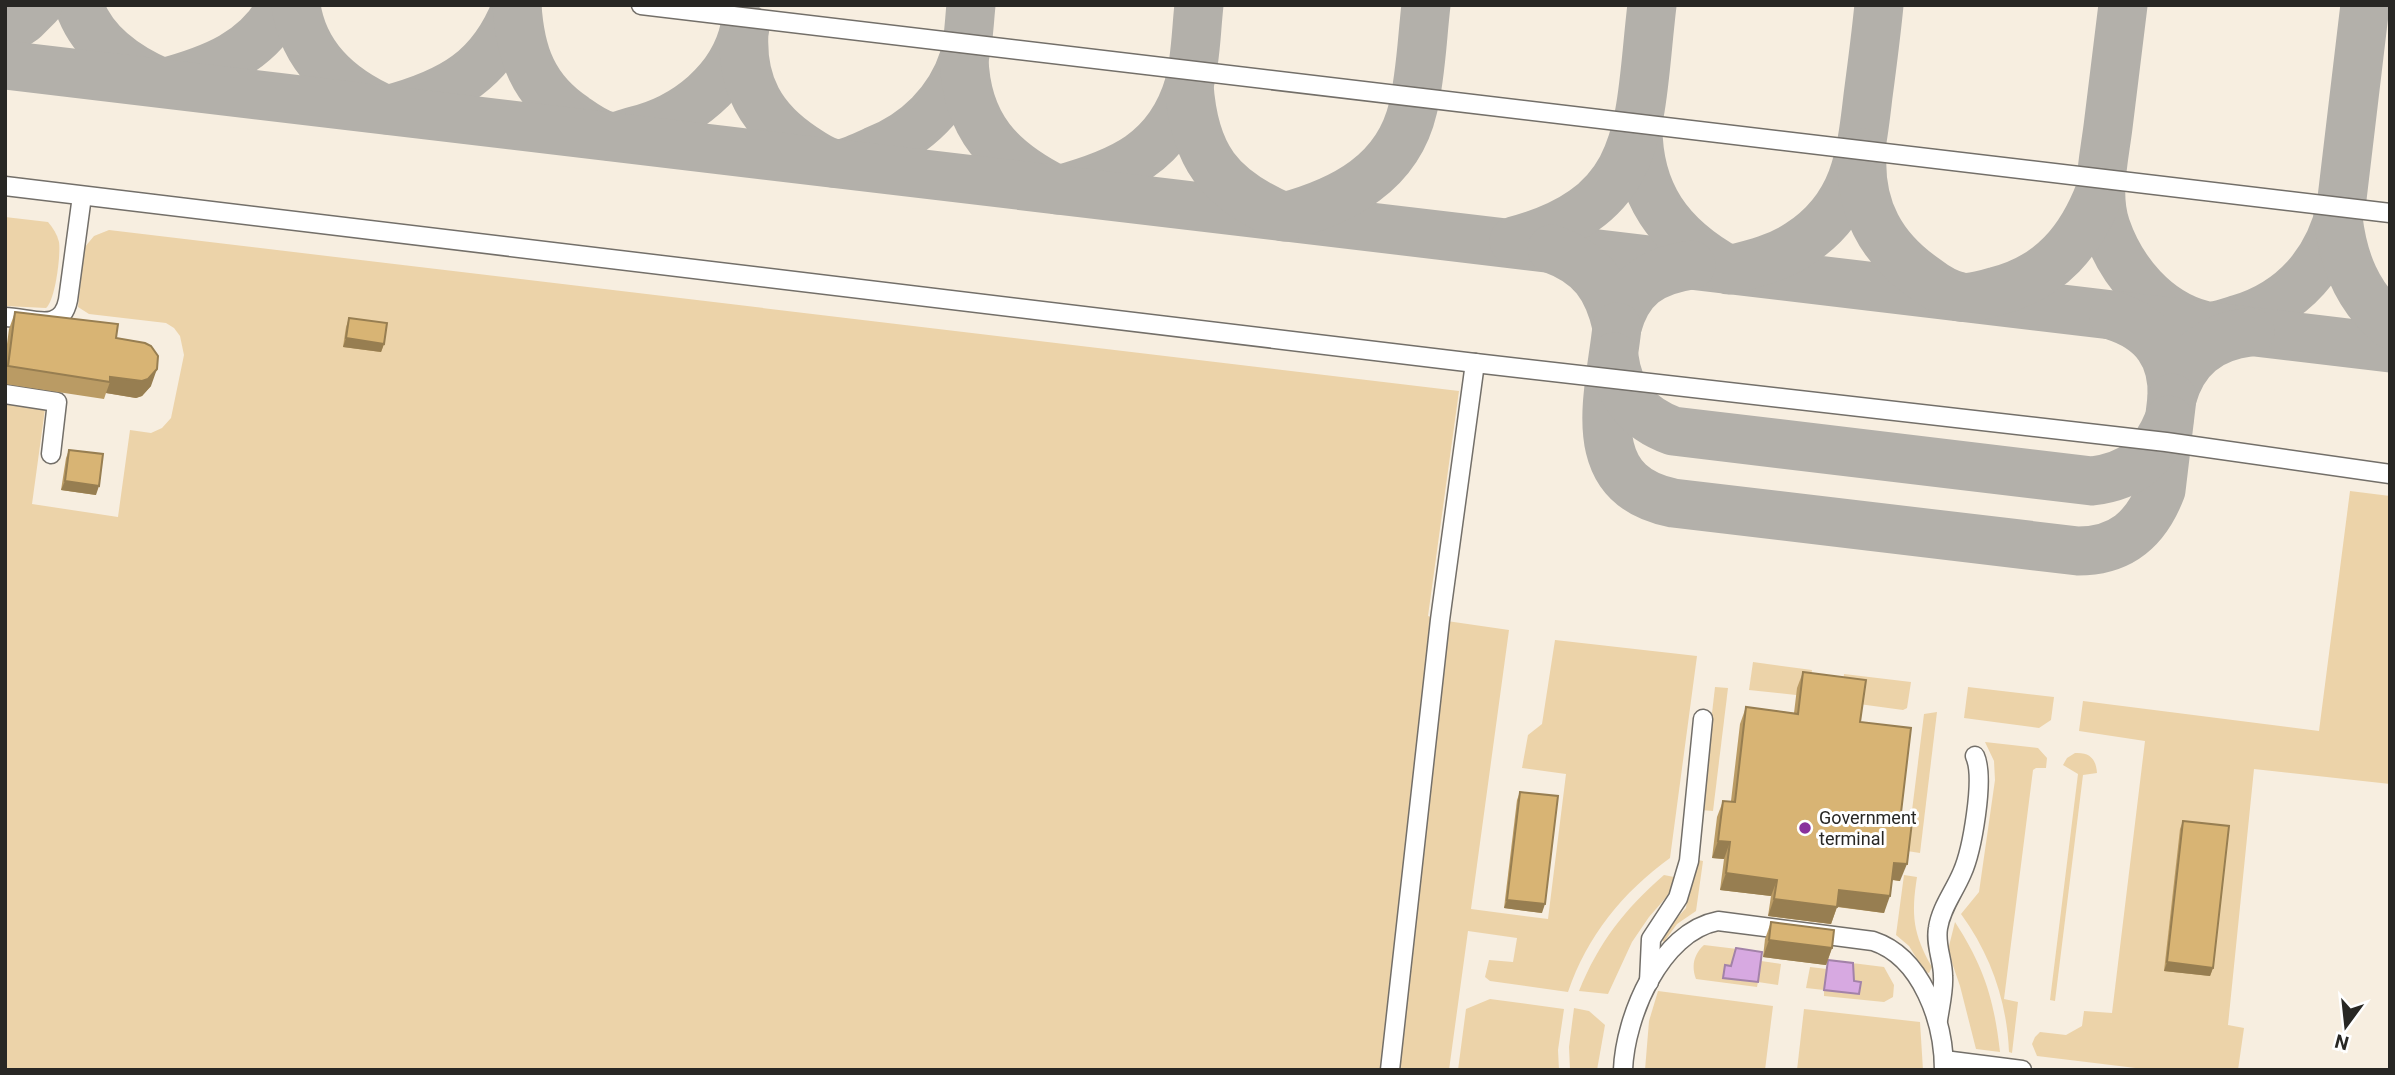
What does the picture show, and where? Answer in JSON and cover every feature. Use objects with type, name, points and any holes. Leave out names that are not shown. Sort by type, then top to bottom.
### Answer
[{"type":"lane","points":[[642,5],[2390,213]]},
{"type":"lane","points":[[5,186],[1475,363],[2166,442],[2390,474]]},
{"type":"lane","points":[[5,317],[48,322],[62,314],[68,300],[82,196]]},
{"type":"lane","points":[[1390,1070],[1440,620],[1475,363]]},
{"type":"lane","points":[[5,394],[57,402],[51,454]]},
{"type":"lane","points":[[1649,982],[1651,939],[1678,898],[1689,861],[1703,719]]},
{"type":"lane","points":[[1938,1026],[1943,976],[1937,939],[1938,927],[1945,905],[1962,874],[1969,854],[1979,776],[1975,757]]},
{"type":"lane","points":[[1623,1070],[1629,1026],[1638,1001],[1649,982],[1665,958],[1689,933],[1698,927],[1718,921],[1873,941],[1893,949],[1909,964],[1929,1000],[1938,1026],[1944,1065],[2022,1070]]},
{"type":"shaded area","points":[[5,5],[2390,5],[2390,1070],[5,1070]]},
{"type":"shaded area","points":[[5,217],[48,222],[57,236],[57,277],[46,308],[5,306]]},
{"type":"shaded area","points":[[109,230],[1459,391],[1428,616],[1509,630],[1471,909],[1548,919],[1566,774],[1522,768],[1528,735],[1542,724],[1555,640],[1697,656],[1670,858],[1637,885],[1608,917],[1585,952],[1568,992],[1490,981],[1485,977],[1489,960],[1513,962],[1517,938],[1468,931],[1449,1070],[5,1070],[5,403],[45,409],[32,504],[118,517],[130,430],[151,433],[162,428],[171,418],[184,355],[180,336],[166,323],[89,314],[78,307],[84,248],[94,236]]},
{"type":"shaded area","points":[[2350,491],[2390,496],[2390,784],[2254,769],[2228,1025],[2244,1028],[2238,1070],[2152,1070],[2037,1056],[2032,1044],[2040,1032],[2066,1035],[2082,1026],[2084,1011],[2112,1013],[2145,741],[2079,731],[2083,701],[2319,731]]},
{"type":"shaded area","points":[[1753,662],[1812,670],[1809,690],[1796,695],[1749,690]]},
{"type":"shaded area","points":[[1844,674],[1911,682],[1907,708],[1903,710],[1859,704],[1842,694]]},
{"type":"shaded area","points":[[1715,687],[1728,688],[1713,811],[1701,810]]},
{"type":"shaded area","points":[[1968,687],[2054,697],[2051,720],[2039,728],[1964,718]]},
{"type":"shaded area","points":[[1937,712],[1920,853],[1907,851],[1924,714]]},
{"type":"shaded area","points":[[1985,742],[2038,748],[2047,758],[2046,768],[2033,770],[2004,999],[2018,1002],[2012,1053],[2009,1052],[2005,1015],[1996,980],[1981,946],[1961,914],[1979,892],[1995,780],[1994,761]]},
{"type":"shaded area","points":[[2075,753],[2091,757],[2097,773],[2083,775],[2055,1001],[2050,1000],[2078,774],[2063,765],[2067,758]]},
{"type":"shaded area","points":[[1693,859],[1703,861],[1696,911],[1677,924],[1664,942],[1660,937],[1686,908]]},
{"type":"shaded area","points":[[1664,875],[1674,877],[1669,894],[1632,942],[1608,994],[1579,991],[1595,957],[1614,928]]},
{"type":"shaded area","points":[[1904,875],[1917,877],[1915,924],[1932,967],[1929,973],[1925,972],[1909,946],[1896,935]]},
{"type":"shaded area","points":[[1955,922],[1986,984],[1995,1016],[2000,1052],[1976,1049],[1949,954]]},
{"type":"shaded area","points":[[1704,945],[1762,952],[1761,961],[1781,964],[1778,985],[1758,982],[1757,987],[1696,979],[1694,960]]},
{"type":"shaded area","points":[[1736,948],[1762,952],[1758,982],[1723,978],[1725,965],[1731,966]]},
{"type":"shaded area","points":[[1828,960],[1884,967],[1894,985],[1893,997],[1884,1002],[1824,996],[1824,990],[1806,988],[1810,967],[1827,969]]},
{"type":"shaded area","points":[[1828,960],[1853,963],[1854,981],[1861,982],[1859,994],[1824,990]]},
{"type":"shaded area","points":[[1658,991],[1773,1006],[1765,1070],[1645,1070],[1649,1021]]},
{"type":"shaded area","points":[[1490,999],[1564,1009],[1558,1050],[1559,1070],[1458,1070],[1466,1009]]},
{"type":"shaded area","points":[[1574,1008],[1589,1011],[1605,1025],[1597,1070],[1570,1070],[1569,1047]]},
{"type":"shaded area","points":[[1804,1009],[1920,1022],[1923,1070],[1797,1070]]},
{"type":"building","points":[[15,312],[118,324],[116,338],[151,346],[158,356],[157,369],[148,379],[142,381],[110,377],[110,382],[8,366]]},
{"type":"building","points":[[349,318],[387,323],[384,344],[346,338]]},
{"type":"building","points":[[69,450],[103,454],[99,486],[65,481]]},
{"type":"building","name":"Government terminal","points":[[1803,672],[1866,680],[1860,722],[1911,728],[1900,821],[1912,822],[1907,864],[1894,863],[1890,896],[1839,890],[1837,907],[1774,899],[1777,880],[1726,873],[1730,842],[1718,841],[1723,801],[1735,802],[1746,707],[1798,714]]},
{"type":"building","points":[[1520,792],[1558,796],[1545,904],[1507,900]]},
{"type":"building","points":[[2183,821],[2229,826],[2213,968],[2167,962]]},
{"type":"building","points":[[1771,922],[1834,930],[1832,948],[1769,940]]},
{"type":"taxiway","points":[[5,32],[38,5]]},
{"type":"taxiway","points":[[79,5],[85,19],[102,43],[124,62],[163,83],[232,57],[260,36],[282,5]]},
{"type":"taxiway","points":[[296,5],[307,41],[327,69],[354,92],[387,110],[431,96],[467,76],[496,46],[517,5]]},
{"type":"taxiway","points":[[517,5],[521,39],[531,69],[539,83],[575,118],[595,131],[611,136],[653,125],[689,107],[704,95],[730,64],[745,27]]},
{"type":"taxiway","points":[[744,32],[744,51],[750,84],[765,113],[789,137],[811,153],[829,162],[842,163],[904,136],[940,103],[950,89],[964,58],[971,5]]},
{"type":"taxiway","points":[[964,58],[971,103],[990,139],[1019,167],[1058,190],[1102,176],[1139,157],[1169,128],[1189,85],[1199,5]]},
{"type":"taxiway","points":[[1189,85],[1192,110],[1204,151],[1227,182],[1242,195],[1284,217],[1306,210],[1347,193],[1365,181],[1395,150],[1406,131],[1416,95],[1426,5]]},
{"type":"taxiway","points":[[1514,241],[1558,225],[1591,205],[1613,181],[1628,153],[1638,122],[1652,5]]},
{"type":"taxiway","points":[[1638,124],[1643,171],[1651,192],[1661,210],[1689,243],[1729,270],[1783,253],[1818,230],[1844,197],[1852,179],[1862,140],[1879,5]]},
{"type":"taxiway","points":[[2123,5],[2101,177],[2101,202],[2106,227],[2121,259],[2143,288],[2170,311],[2211,326],[2258,312],[2292,291],[2306,278],[2328,245],[2341,207],[2365,5]]},
{"type":"taxiway","points":[[5,65],[2390,348]]},
{"type":"taxiway","points":[[1862,153],[1864,192],[1876,226],[1885,241],[1911,268],[1938,288],[1960,297],[1979,296],[2016,285],[2048,266],[2073,241],[2100,191]]},
{"type":"taxiway","points":[[2338,218],[2348,263],[2360,290],[2390,324]]},
{"type":"taxiway","points":[[1552,249],[1577,261],[1596,278],[1609,300],[1617,327],[1628,301],[1643,283],[1664,272],[1691,265]]},
{"type":"taxiway","points":[[2114,316],[2140,328],[2159,346],[2169,369],[2172,398],[2183,372],[2200,352],[2222,339],[2250,332]]},
{"type":"taxiway","points":[[1617,327],[1607,408],[1613,457],[1624,477],[1644,493],[1673,503],[2078,551],[2093,550],[2107,547],[2130,535],[2155,504],[2161,490],[2172,398]]},
{"type":"taxiway","points":[[1614,357],[1620,382],[1632,403],[1649,419],[1673,431],[2092,481],[2119,475],[2140,463],[2156,444],[2169,420]]},
{"type":"place","name":"Government terminal","points":[[1805,828]]}]
